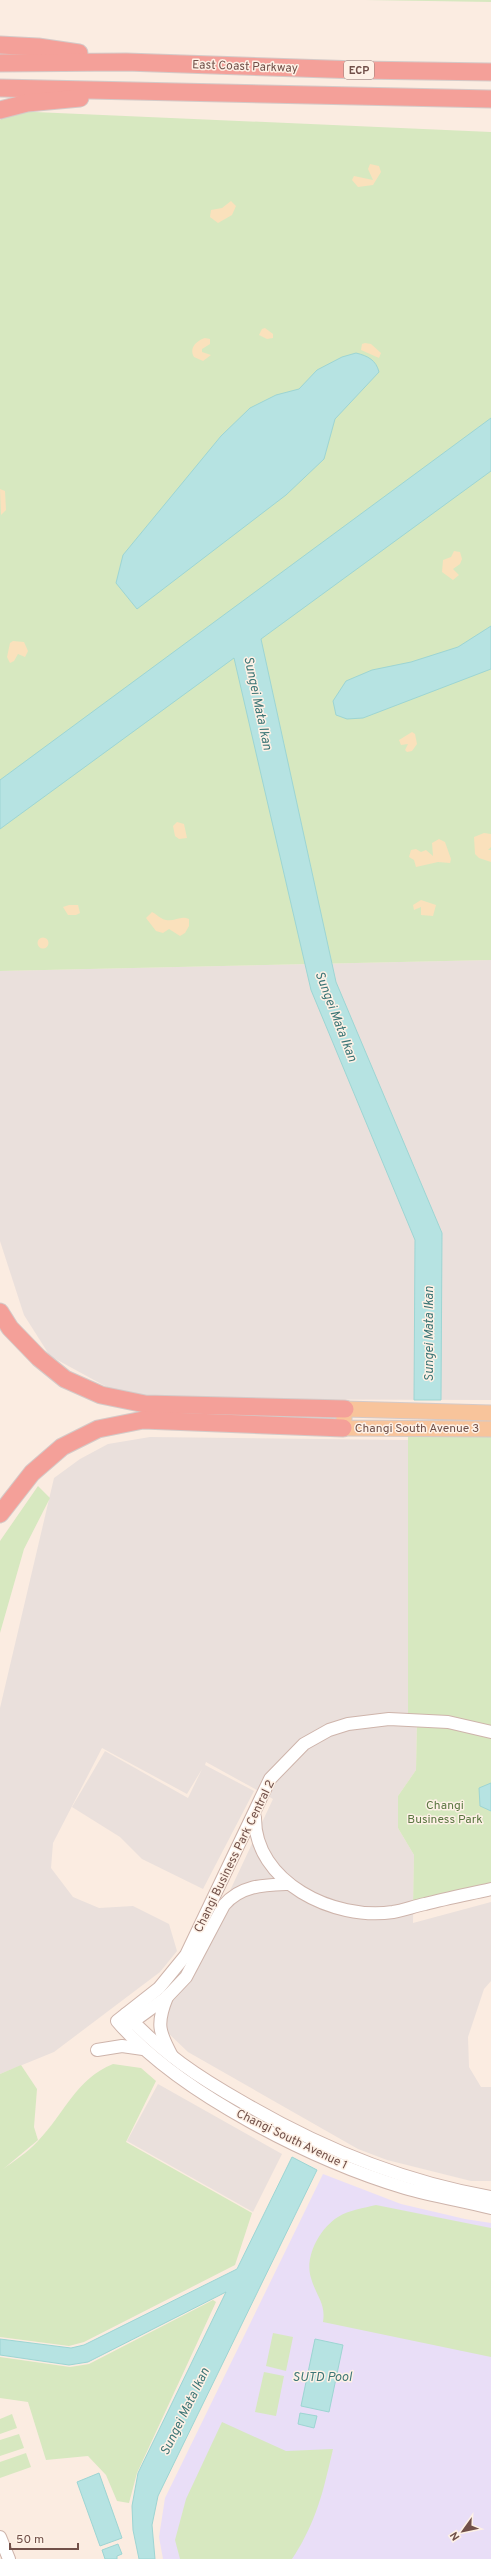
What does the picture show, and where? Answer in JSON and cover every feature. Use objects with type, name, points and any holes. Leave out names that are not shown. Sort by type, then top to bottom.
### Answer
[{"type":"highway","points":[[0,45],[46,48],[126,62]]},
{"type":"highway","name":"East Coast Parkway","points":[[0,63],[126,62],[358,70],[491,72]]},
{"type":"highway","name":"ECP","points":[[0,88],[491,99]]},
{"type":"highway","points":[[0,110],[27,103],[160,91]]},
{"type":"highway","points":[[0,1312],[10,1328],[39,1358],[65,1378],[101,1395],[145,1404],[345,1409]]},
{"type":"highway","points":[[0,1514],[32,1473],[62,1447],[98,1429],[142,1420],[343,1428]]},
{"type":"main road","name":"Changi South Avenue 3","points":[[345,1409],[491,1413]]},
{"type":"main road","points":[[343,1428],[345,1409]]},
{"type":"main road","name":"Changi South Avenue 3","points":[[343,1428],[491,1429]]},
{"type":"street","name":"Changi Business Park Central 2","points":[[125,2022],[159,1988],[186,1955],[270,1779],[279,1768],[304,1744],[329,1730],[348,1724],[389,1719],[448,1722],[491,1732]]},
{"type":"street","points":[[255,1812],[255,1831],[259,1847],[277,1875],[308,1896],[328,1903],[365,1912],[392,1912],[491,1889]]},
{"type":"street","name":"Changi Business Park Central 2","points":[[125,2022],[167,1997],[186,1977],[224,1905],[240,1891],[266,1885],[289,1884]]},
{"type":"street","points":[[167,1997],[160,2015],[159,2025],[162,2036],[175,2061]]},
{"type":"street","name":"Changi South Avenue 1","points":[[125,2022],[144,2049],[195,2088],[250,2121],[324,2157],[405,2188],[491,2208]]},
{"type":"street","name":"Changi South Avenue 1","points":[[125,2022],[175,2061],[284,2126],[335,2151],[407,2178],[460,2192],[491,2197]]},
{"type":"street","points":[[97,2050],[122,2046],[144,2049]]},
{"type":"street","points":[[0,2537],[9,2559]]},
{"type":"shaded area","points":[[491,960],[491,1400],[140,1399],[105,1386],[50,1356],[24,1315],[0,1241],[0,971]]},
{"type":"shaded area","points":[[150,1437],[408,1440],[409,1720],[417,1720],[416,1770],[398,1796],[398,1828],[414,1855],[413,1923],[491,1902],[491,1981],[484,1989],[468,2037],[469,2067],[481,2087],[491,2087],[491,2181],[471,2181],[387,2160],[358,2149],[188,2052],[165,2030],[169,2001],[188,1980],[273,1799],[206,1762],[205,1765],[254,1791],[203,1889],[142,1859],[120,1837],[72,1807],[105,1751],[188,1798],[202,1769],[187,1794],[102,1748],[53,1843],[51,1868],[73,1897],[99,1908],[133,1906],[169,1924],[177,1951],[160,1972],[54,2052],[0,2074],[0,1708],[54,1478],[80,1459],[108,1444]]},
{"type":"shaded area","points":[[158,2084],[282,2154],[253,2212],[127,2141]]},
{"type":"shaded area","points":[[323,2174],[401,2204],[465,2219],[491,2223],[491,2559],[163,2559],[159,2537],[165,2498]]},
{"type":"green space","points":[[365,0],[491,0],[491,2]]},
{"type":"green space","points":[[12,111],[491,132],[491,960],[0,971],[0,120]]},
{"type":"green space","name":"Changi Business Park","points":[[408,1428],[491,1429],[491,1889],[413,1906],[414,1855],[398,1828],[398,1796],[416,1770],[417,1720],[408,1720]]},
{"type":"green space","points":[[38,1486],[50,1498],[24,1549],[0,1633],[0,1541]]},
{"type":"green space","points":[[113,2064],[141,2068],[156,2081],[126,2142],[252,2213],[235,2265],[84,2342],[69,2346],[0,2337],[0,2074],[21,2065],[37,2089],[34,2127],[38,2140],[2,2170],[38,2141],[71,2098],[89,2079]]},
{"type":"green space","points":[[376,2205],[491,2228],[491,2357],[323,2322],[324,2315],[322,2304],[313,2284],[309,2270],[315,2244],[325,2228],[338,2217],[352,2211]]},
{"type":"green space","points":[[213,2300],[216,2302],[137,2473],[129,2503],[117,2501],[106,2475],[88,2456],[46,2460],[28,2402],[0,2398],[0,2357],[70,2367],[89,2364]]},
{"type":"green space","points":[[273,2333],[293,2337],[286,2371],[266,2366]]},
{"type":"green space","points":[[264,2372],[284,2376],[276,2416],[255,2412]]},
{"type":"green space","points":[[12,2414],[17,2428],[0,2434],[0,2419]]},
{"type":"green space","points":[[222,2422],[286,2451],[333,2449],[318,2506],[308,2532],[292,2559],[180,2559],[175,2540],[186,2499]]},
{"type":"green space","points":[[19,2434],[24,2448],[0,2456],[0,2440]]},
{"type":"green space","points":[[26,2453],[31,2467],[0,2478],[0,2462]]},
{"type":"sand","points":[[370,164],[379,166],[381,172],[373,185],[358,187],[352,180],[354,176],[373,180],[368,169]]},
{"type":"sand","points":[[231,201],[236,206],[232,215],[218,223],[210,217],[211,210],[222,208]]},
{"type":"sand","points":[[265,328],[273,334],[273,338],[267,339],[259,335],[262,329]]},
{"type":"sand","points":[[205,338],[210,339],[210,344],[202,349],[202,352],[211,355],[203,361],[194,357],[192,351],[196,343]]},
{"type":"sand","points":[[362,344],[371,344],[381,353],[379,358],[361,350]]},
{"type":"sand","points":[[0,489],[5,491],[6,510],[1,515]]},
{"type":"sand","points":[[454,551],[460,552],[462,559],[460,564],[453,569],[459,575],[453,580],[442,572],[443,560],[451,557]]},
{"type":"sand","points":[[13,641],[24,642],[28,651],[25,657],[18,654],[14,661],[10,663],[7,657],[10,643]]},
{"type":"sand","points":[[412,732],[415,734],[417,744],[412,751],[407,752],[405,750],[408,744],[401,745],[399,740]]},
{"type":"sand","points":[[177,822],[184,824],[187,838],[179,839],[175,836],[173,826]]},
{"type":"sand","points":[[484,833],[491,834],[491,847],[488,850],[491,850],[491,862],[479,858],[475,854],[474,837]]},
{"type":"sand","points":[[439,839],[445,842],[451,859],[450,863],[438,862],[416,867],[414,860],[409,857],[411,850],[416,849],[421,852],[426,850],[433,856],[432,843]]},
{"type":"sand","points":[[421,900],[436,905],[433,916],[421,915],[421,907],[414,910],[413,905]]},
{"type":"sand","points":[[78,905],[80,913],[76,915],[68,915],[63,907]]},
{"type":"sand","points":[[152,912],[166,920],[183,918],[189,919],[189,926],[185,933],[180,936],[169,929],[163,933],[156,931],[146,918]]},
{"type":"sand","points":[[41,938],[45,938],[47,939],[47,947],[41,948],[38,945],[38,941]]},
{"type":"water","points":[[356,353],[371,359],[376,364],[379,372],[335,419],[324,459],[286,495],[137,609],[116,583],[123,555],[221,436],[250,408],[276,395],[299,389],[317,370],[342,357]]},
{"type":"water","name":"Sungei Mata Ikan","points":[[491,418],[491,471],[261,639],[336,982],[442,1233],[441,1400],[414,1400],[415,1240],[311,990],[234,658],[0,829],[0,780]]},
{"type":"water","points":[[491,626],[491,669],[363,718],[347,719],[336,715],[333,701],[346,681],[372,670],[411,662],[458,647]]},
{"type":"water","points":[[491,1783],[491,1811],[480,1806],[479,1788]]},
{"type":"water","name":"Sungei Mata Ikan","points":[[292,2157],[317,2170],[158,2496],[152,2525],[155,2559],[139,2559],[133,2530],[132,2506],[138,2473],[226,2292],[88,2362],[69,2365],[0,2355],[0,2339],[71,2348],[84,2345],[237,2269]]},
{"type":"water","name":"SUTD Pool","points":[[315,2339],[343,2345],[329,2412],[301,2406]]},
{"type":"water","points":[[300,2413],[317,2416],[314,2428],[298,2424]]},
{"type":"water","points":[[99,2473],[122,2538],[100,2546],[77,2482]]},
{"type":"water","points":[[118,2544],[122,2554],[117,2556],[117,2559],[105,2559],[102,2550]]}]
